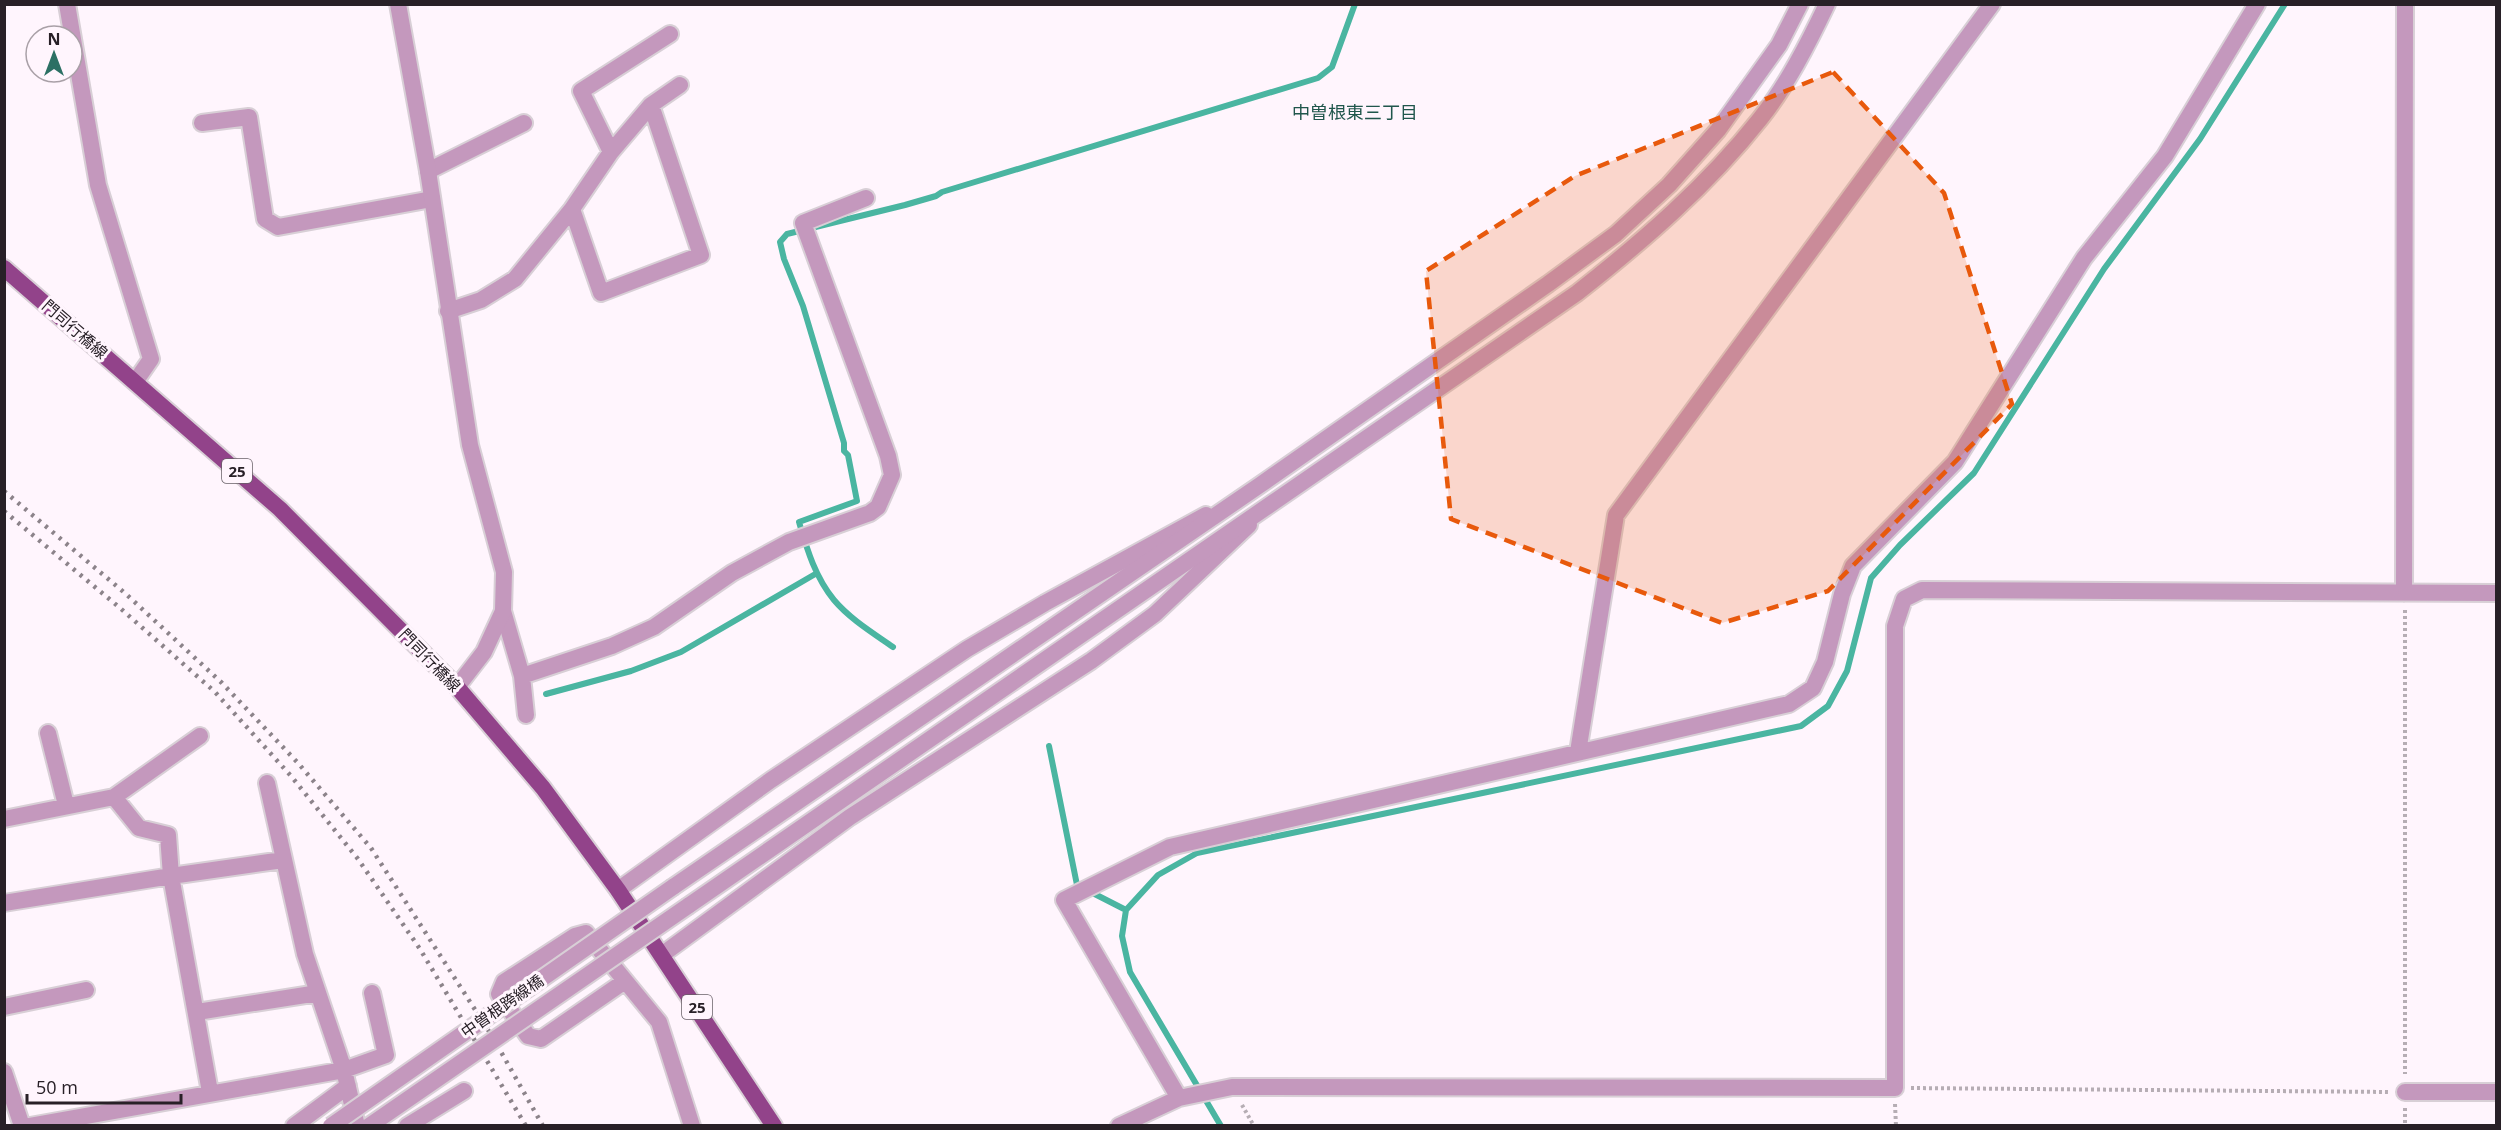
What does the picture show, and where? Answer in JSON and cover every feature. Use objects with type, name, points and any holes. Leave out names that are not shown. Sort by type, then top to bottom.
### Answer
[{"type":"main road","name":"門司行橋線","points":[[4,268],[280,509],[457,687],[543,788],[618,890],[663,954],[774,1125]]},
{"type":"street","points":[[68,4],[98,185],[151,359],[135,382]]},
{"type":"street","points":[[398,4],[428,171],[470,445],[504,572],[503,611],[522,676],[526,715]]},
{"type":"street","points":[[618,890],[771,780],[967,649],[1044,603],[1260,485],[1548,285],[1616,234],[1669,185],[1718,130],[1779,45],[1800,4]]},
{"type":"street","points":[[663,954],[850,817],[1091,661],[1155,614],[1269,506],[1577,293],[1637,246],[1701,186],[1761,118],[1807,45],[1827,4]]},
{"type":"street","points":[[1578,752],[1616,515],[1992,4]]},
{"type":"street","points":[[1183,1098],[1064,900],[1170,847],[1789,704],[1813,688],[1825,662],[1842,594],[1853,566],[1955,462],[2084,258],[2165,156],[2258,4]]},
{"type":"street","points":[[2404,593],[2405,4]]},
{"type":"street","points":[[611,152],[581,91],[670,34]]},
{"type":"street","points":[[448,310],[482,300],[515,279],[573,209],[611,152],[651,105],[680,85]]},
{"type":"street","points":[[573,209],[601,293],[701,255],[651,105]]},
{"type":"street","points":[[202,123],[249,117],[265,219],[278,227],[432,199]]},
{"type":"street","points":[[428,171],[524,123]]},
{"type":"street","points":[[522,676],[612,646],[654,627],[732,573],[789,542],[870,513],[878,507],[892,474],[888,456],[804,223],[866,198]]},
{"type":"street","name":"中曽根跨線橋","points":[[331,1125],[673,887],[1260,485]]},
{"type":"street","name":"中曽根跨線橋","points":[[369,1125],[1269,506]]},
{"type":"street","points":[[1119,1125],[1183,1098],[1232,1087],[1895,1088],[1895,626],[1904,599],[1922,590],[2496,593]]},
{"type":"street","points":[[457,687],[484,652],[503,611]]},
{"type":"street","points":[[48,733],[66,805]]},
{"type":"street","points":[[4,819],[114,797],[200,736]]},
{"type":"street","points":[[267,783],[304,954],[346,1078],[357,1125]]},
{"type":"street","points":[[114,797],[139,828],[168,835],[171,876],[198,1012],[210,1092]]},
{"type":"street","points":[[4,903],[283,860]]},
{"type":"street","points":[[625,981],[541,1039],[528,1036],[500,994],[504,982],[575,936],[586,933],[660,1022],[692,1125]]},
{"type":"street","points":[[4,1007],[86,990]]},
{"type":"street","points":[[198,1012],[318,993]]},
{"type":"street","points":[[294,1125],[346,1078],[386,1055],[372,993]]},
{"type":"street","points":[[4,1072],[22,1125]]},
{"type":"street","points":[[30,1125],[105,1118],[210,1092],[346,1078]]},
{"type":"street","points":[[407,1125],[464,1091]]},
{"type":"street","points":[[2405,1092],[2496,1092]]},
{"type":"path","points":[[1895,1088],[2405,1092],[2404,593]]},
{"type":"highlighted area","points":[[1833,72],[1944,193],[2012,404],[1828,591],[1722,623],[1451,519],[1426,271],[1575,176]]},
{"type":"waterway","points":[[893,647],[854,620],[827,591],[817,572],[799,522],[857,501],[848,455],[844,451],[844,443],[803,306],[784,259],[780,242],[787,234],[936,196],[942,192],[1318,78],[1332,67],[1355,4]]},
{"type":"waterway","points":[[1221,1126],[1130,972],[1122,936],[1126,910],[1158,875],[1197,853],[1801,726],[1828,706],[1847,671],[1871,578],[1900,545],[1974,473],[2104,269],[2200,139],[2285,4]]},
{"type":"waterway","points":[[546,694],[631,671],[681,652],[817,573]]},
{"type":"waterway","points":[[1049,746],[1077,885],[1126,910]]},
{"type":"railway","points":[[4,491],[126,594],[222,683],[298,763],[371,848],[492,1036],[543,1126]]},
{"type":"railway","points":[[4,511],[120,608],[215,692],[291,776],[358,859],[420,949],[526,1126]]},
{"type":"district","name":"中曽根東三丁目","points":[[1355,112]]}]
